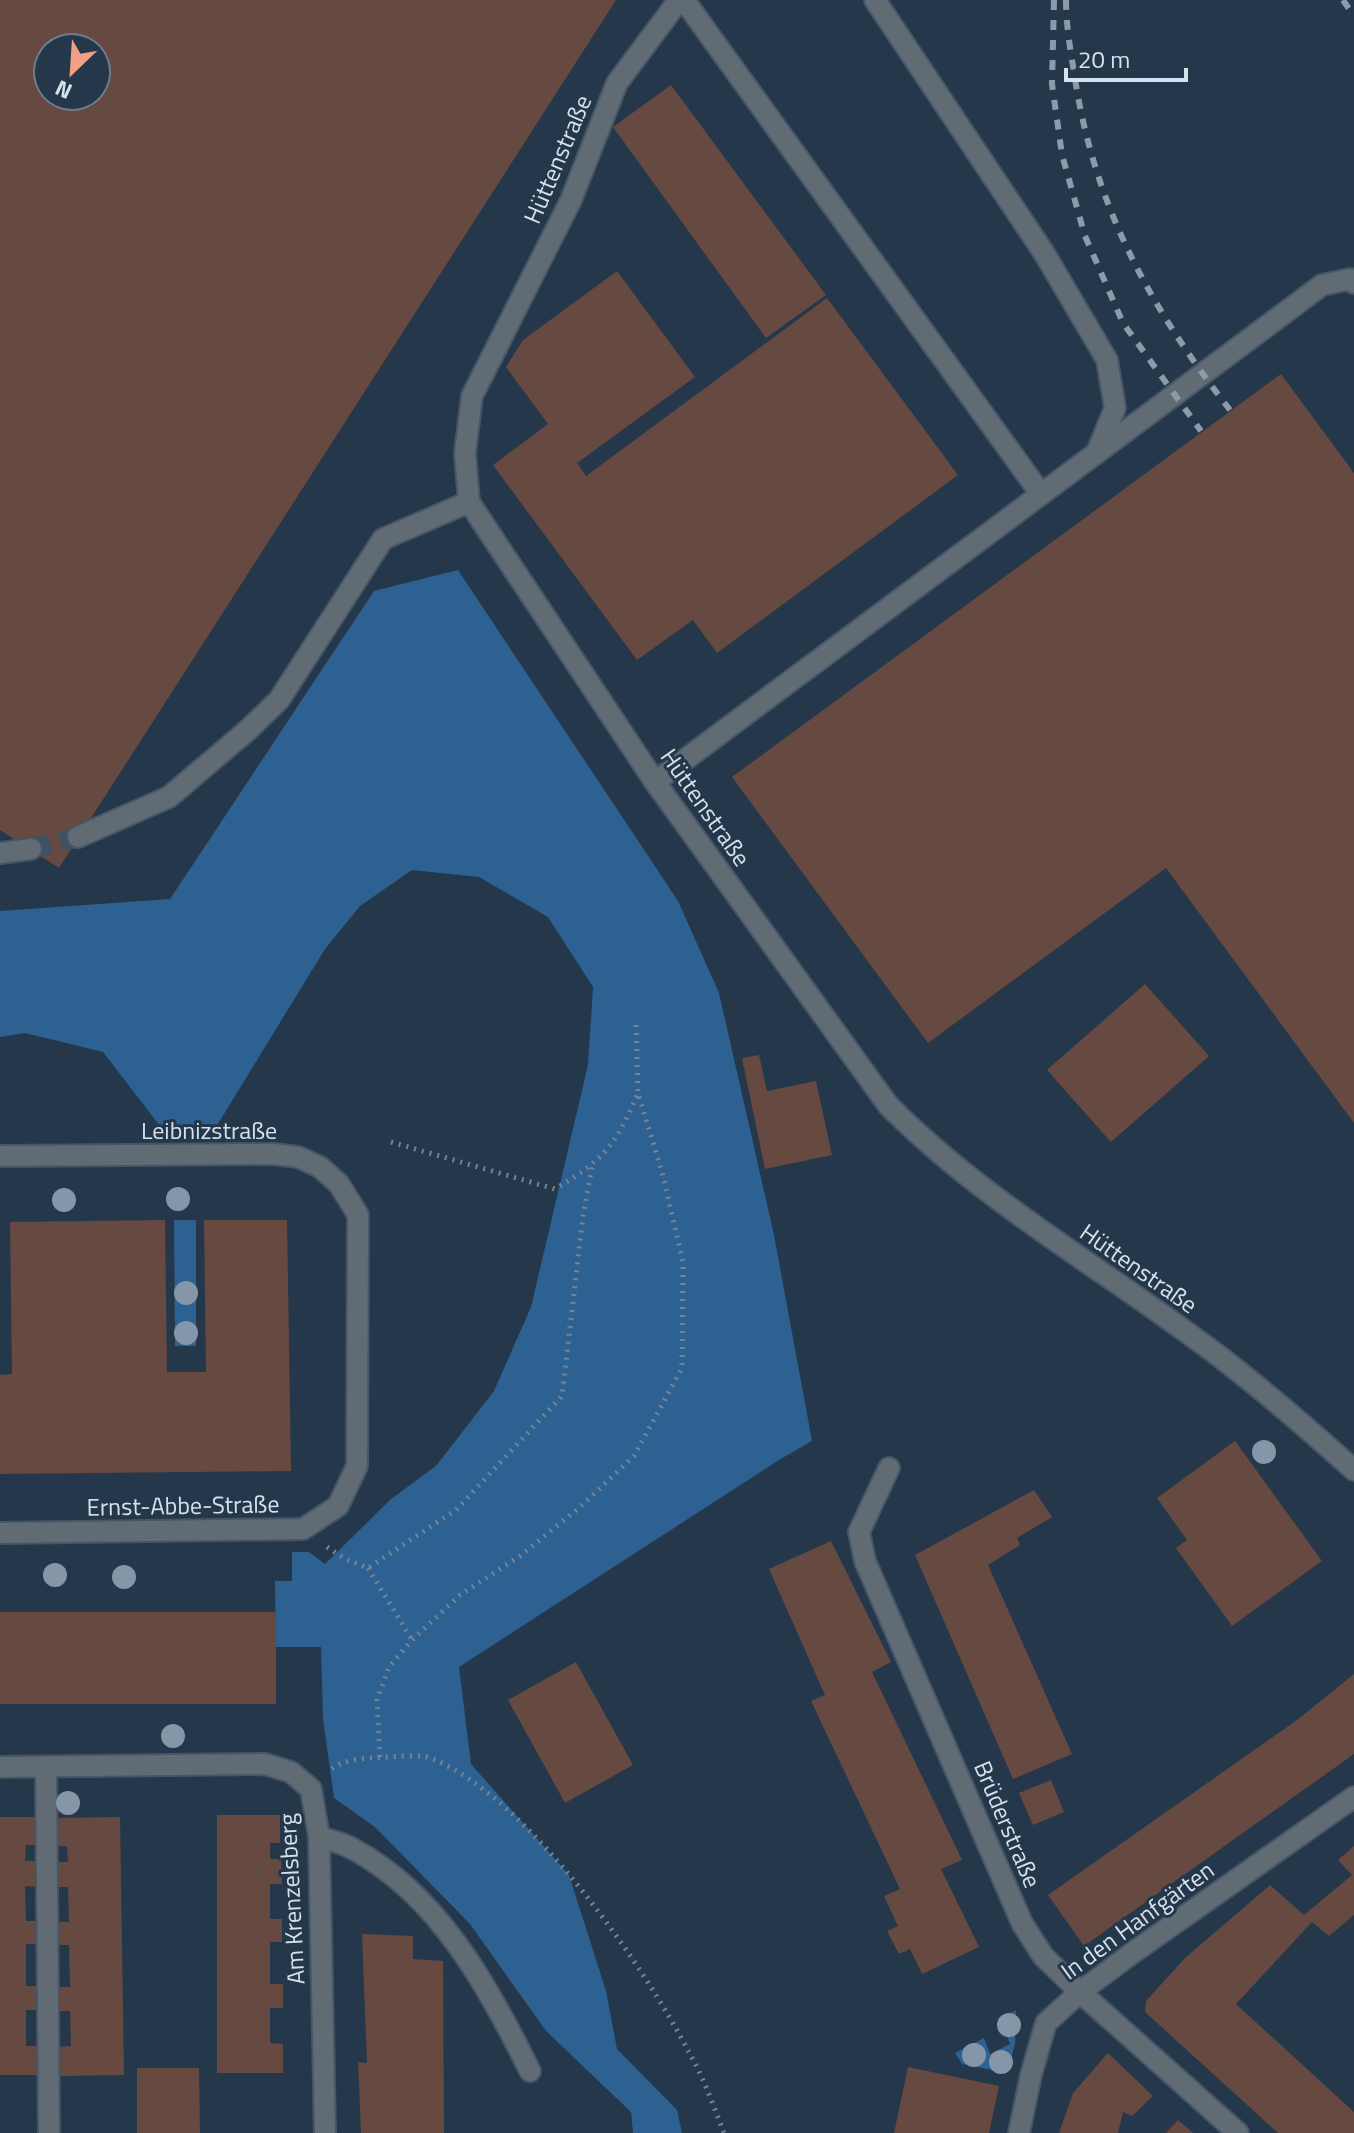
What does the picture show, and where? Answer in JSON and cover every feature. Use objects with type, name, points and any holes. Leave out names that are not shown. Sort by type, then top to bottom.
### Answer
[{"type":"street","name":"Hüttenstraße","points":[[1041,494],[682,0],[617,83],[571,200],[472,396],[465,453],[469,502],[655,782],[888,1105],[935,1148],[1058,1243],[1232,1366],[1354,1470]]},
{"type":"street","points":[[875,0],[1044,253],[1107,360],[1115,408],[1097,453]]},
{"type":"street","points":[[655,782],[1322,285],[1350,279],[1354,283]]},
{"type":"street","points":[[78,837],[169,797],[237,740],[279,700],[383,539],[469,502]]},
{"type":"street","points":[[0,853],[31,849]]},
{"type":"street","name":"Leibnizstraße","points":[[0,1156],[273,1154],[298,1157],[320,1167],[339,1184],[358,1215],[359,1345]]},
{"type":"street","name":"Ernst-Abbe-Straße","points":[[0,1533],[303,1529],[338,1506],[357,1466],[359,1345]]},
{"type":"street","name":"Brüderstraße","points":[[889,1468],[859,1532],[865,1561],[1022,1923],[1043,1956],[1080,1992],[1238,2133]]},
{"type":"street","name":"Am Krenzelsberg","points":[[0,1767],[265,1764],[291,1772],[311,1789],[319,1837],[325,2133]]},
{"type":"street","points":[[46,1767],[49,2133]]},
{"type":"street","name":"In den Hanfgärten","points":[[1019,2133],[1046,2023],[1080,1992],[1354,1797]]},
{"type":"street","points":[[319,1837],[351,1847],[374,1861],[424,1904],[483,1982],[530,2071]]},
{"type":"path","points":[[380,1757],[377,1700],[389,1667],[412,1640],[460,1595],[520,1556],[634,1456],[682,1368],[683,1262],[662,1172],[638,1093],[636,1021]]},
{"type":"path","points":[[391,1142],[555,1189],[592,1167],[623,1129],[638,1093]]},
{"type":"path","points":[[368,1568],[456,1510],[562,1396],[583,1216],[592,1167]]},
{"type":"path","points":[[303,1529],[345,1559],[368,1568],[412,1640]]},
{"type":"path","points":[[337,1764],[380,1757],[430,1757],[465,1776],[500,1802],[562,1867],[617,1939],[665,2010],[692,2057],[724,2133]]},
{"type":"shaded area","points":[[458,570],[678,901],[719,993],[774,1235],[812,1441],[459,1667],[471,1764],[569,1875],[606,1991],[617,2049],[677,2110],[682,2133],[633,2133],[631,2112],[546,2031],[470,1924],[375,1827],[334,1798],[323,1719],[321,1647],[276,1647],[275,1581],[292,1581],[292,1552],[309,1552],[325,1564],[391,1499],[436,1466],[494,1391],[531,1307],[588,1065],[593,987],[548,917],[479,877],[412,870],[360,906],[325,949],[216,1127],[160,1126],[103,1052],[25,1033],[0,1037],[0,911],[170,899],[374,591]]},
{"type":"shaded area","points":[[174,1220],[196,1220],[196,1346],[175,1346]]},
{"type":"shaded area","points":[[1016,2010],[1015,2044],[1007,2073],[962,2064],[955,2053],[984,2038],[990,2054],[1010,2044],[1000,2019]]},
{"type":"building","points":[[0,0],[616,0],[59,868],[0,830]]},
{"type":"building","points":[[671,85],[826,295],[766,338],[613,127]]},
{"type":"building","points":[[617,271],[695,377],[577,463],[586,476],[827,298],[958,475],[717,653],[693,620],[637,660],[493,465],[548,424],[506,367],[523,340]]},
{"type":"building","points":[[1281,374],[1354,473],[1354,1123],[1166,868],[928,1043],[732,777]]},
{"type":"building","points":[[1145,984],[1209,1056],[1111,1142],[1047,1070]]},
{"type":"building","points":[[759,1055],[767,1091],[816,1081],[832,1155],[765,1169],[742,1058]]},
{"type":"building","points":[[165,1220],[167,1372],[206,1372],[204,1220],[287,1220],[291,1471],[0,1474],[0,1375],[12,1374],[10,1222]]},
{"type":"building","points":[[1235,1441],[1322,1561],[1232,1626],[1176,1548],[1187,1540],[1157,1498]]},
{"type":"building","points":[[1034,1490],[1052,1517],[1017,1538],[1020,1545],[988,1565],[1072,1754],[1013,1779],[915,1555]]},
{"type":"building","points":[[831,1541],[891,1662],[872,1672],[962,1860],[941,1869],[979,1947],[922,1974],[910,1949],[899,1954],[887,1931],[898,1926],[884,1896],[900,1889],[811,1701],[825,1695],[769,1569]]},
{"type":"building","points":[[0,1612],[276,1612],[276,1704],[0,1704]]},
{"type":"building","points":[[576,1662],[633,1765],[565,1803],[508,1700]]},
{"type":"building","points":[[1354,1674],[1354,1754],[1084,1946],[1048,1895],[1297,1720]]},
{"type":"building","points":[[1051,1780],[1064,1812],[1033,1825],[1019,1793]]},
{"type":"building","points":[[217,1815],[280,1815],[280,1843],[270,1843],[270,1859],[281,1859],[282,1884],[270,1884],[270,1919],[282,1919],[282,1942],[270,1942],[270,1984],[283,1984],[283,2008],[270,2008],[270,2043],[283,2044],[283,2073],[217,2073]]},
{"type":"building","points":[[0,1817],[36,1817],[36,1845],[26,1845],[25,1861],[37,1861],[37,1887],[25,1886],[26,1921],[38,1921],[38,1944],[26,1944],[26,1986],[39,1986],[39,2010],[26,2010],[26,2046],[39,2046],[39,2075],[0,2075]]},
{"type":"building","points":[[120,1817],[124,2075],[58,2076],[58,2047],[71,2046],[70,2011],[57,2011],[57,1987],[70,1987],[69,1945],[57,1945],[56,1922],[69,1922],[68,1887],[56,1887],[56,1862],[68,1862],[67,1846],[57,1846],[57,1818]]},
{"type":"building","points":[[1354,1846],[1354,1915],[1329,1936],[1312,1922],[1236,2004],[1354,2112],[1354,2133],[1278,2133],[1145,2012],[1146,2001],[1185,1958],[1270,1885],[1304,1915],[1352,1875],[1338,1860]]},
{"type":"building","points":[[362,1934],[413,1936],[413,1959],[443,1961],[444,2133],[361,2133],[358,2062],[367,2063]]},
{"type":"building","points":[[1108,2053],[1153,2096],[1132,2116],[1123,2112],[1118,2133],[1059,2133],[1073,2093]]},
{"type":"building","points":[[908,2067],[999,2086],[989,2133],[894,2133]]},
{"type":"building","points":[[137,2068],[199,2068],[200,2133],[137,2133]]},
{"type":"building","points":[[1178,2120],[1193,2133],[1166,2133]]},
{"type":"tunnel","points":[[31,849],[78,837]]},
{"type":"railway","points":[[1054,0],[1052,84],[1062,155],[1085,236],[1123,323],[1201,431]]},
{"type":"railway","points":[[1066,0],[1083,120],[1110,210],[1150,292],[1174,332],[1230,410]]},
{"type":"railway","points":[[1343,0],[1354,16]]}]
